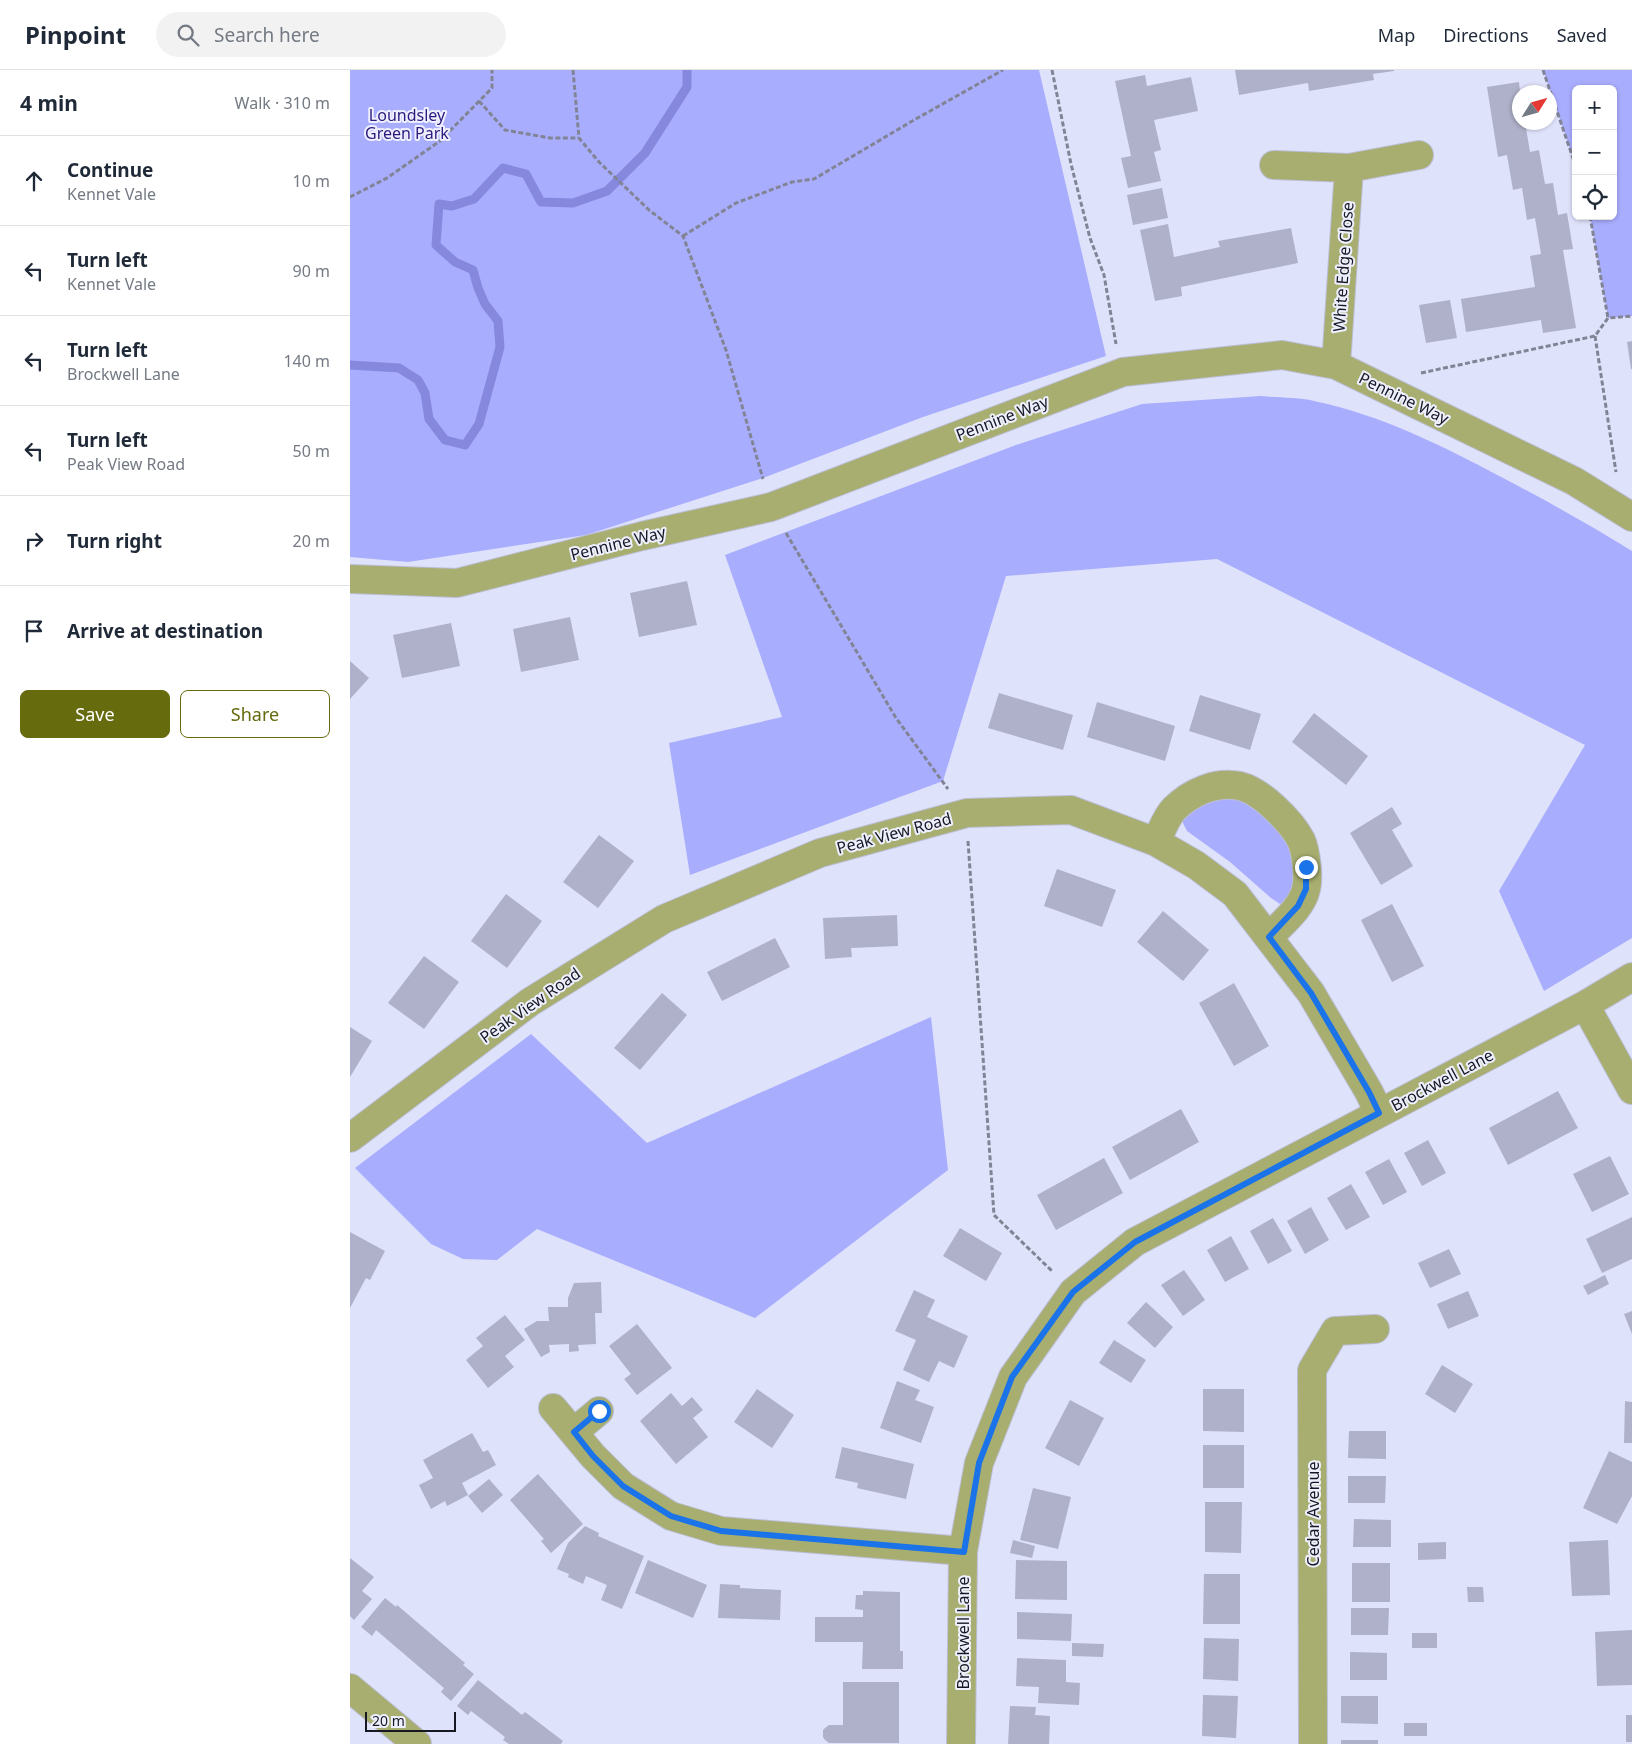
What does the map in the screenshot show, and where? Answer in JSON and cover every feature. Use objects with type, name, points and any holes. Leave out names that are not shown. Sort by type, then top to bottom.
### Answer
[{"type":"street","points":[[1274,165],[1349,168],[1419,155]]},
{"type":"street","name":"White Edge Close","points":[[1336,365],[1349,168]]},
{"type":"street","name":"Pennine Way","points":[[350,579],[457,583],[642,536],[771,508],[1123,372],[1282,355],[1336,365],[1574,481],[1627,514]]},
{"type":"street","points":[[1156,842],[1172,810],[1187,797],[1204,789],[1223,785],[1240,786],[1257,793],[1289,822],[1301,842],[1306,867],[1306,889],[1298,906],[1269,937]]},
{"type":"street","name":"Peak View Road","points":[[350,1138],[530,1002],[664,919],[820,853],[966,813],[1071,810],[1156,842],[1196,865],[1234,894],[1311,993],[1369,1092],[1379,1113]]},
{"type":"street","name":"Brockwell Lane","points":[[961,1744],[963,1716],[964,1552],[979,1463],[1012,1377],[1073,1292],[1135,1242],[1585,1005],[1632,977]]},
{"type":"street","points":[[1585,1005],[1632,1090]]},
{"type":"street","name":"Cedar Avenue","points":[[1313,1744],[1312,1370],[1335,1331],[1375,1329]]},
{"type":"street","points":[[553,1408],[593,1456],[623,1486],[671,1516],[721,1531],[964,1552]]},
{"type":"street","points":[[574,1432],[599,1411]]},
{"type":"street","points":[[350,1688],[409,1741]]},
{"type":"path","points":[[350,197],[387,178],[440,141],[492,88],[492,70]]},
{"type":"path","points":[[573,70],[579,138],[599,162],[648,210],[683,236],[726,350],[771,508],[896,718],[966,813],[994,1215],[1073,1292]]},
{"type":"path","points":[[683,236],[736,204],[792,182],[814,179],[1004,70]]},
{"type":"path","points":[[1052,70],[1071,164],[1090,238],[1104,275],[1115,342],[1123,372]]},
{"type":"path","points":[[1543,70],[1572,156]]},
{"type":"path","points":[[479,101],[505,130],[550,138],[579,138]]},
{"type":"path","points":[[1374,383],[1595,336],[1608,318],[1591,220]]},
{"type":"path","points":[[1608,318],[1632,316]]},
{"type":"path","points":[[1595,336],[1627,514]]},
{"type":"green space","name":"Loundsley Green Park","points":[[350,70],[1039,70],[1106,356],[923,417],[763,478],[586,535],[408,562],[350,557]]},
{"type":"green space","points":[[1543,70],[1632,70],[1632,316],[1608,318],[1591,220],[1617,220],[1617,85],[1572,85],[1572,155],[1557,111],[1557,85],[1548,85]]},
{"type":"green space","points":[[1261,396],[1294,398],[1339,407],[1363,414],[1411,433],[1458,454],[1632,551],[1632,938],[1544,991],[1499,891],[1585,745],[1217,559],[1006,576],[943,781],[690,875],[669,743],[782,717],[725,555],[1016,445],[1142,404]]},
{"type":"green space","points":[[1232,797],[1254,806],[1290,840],[1296,885],[1289,898],[1280,904],[1230,862],[1187,831],[1182,821],[1196,806],[1217,799]]},
{"type":"green space","points":[[931,1017],[948,1170],[755,1318],[537,1229],[497,1260],[463,1259],[431,1244],[355,1168],[531,1034],[647,1143]]},
{"type":"building","points":[[1235,70],[1394,71],[1373,74],[1374,80],[1309,91],[1308,83],[1239,95]]},
{"type":"building","points":[[1145,75],[1147,86],[1191,77],[1198,111],[1154,120],[1161,150],[1154,152],[1161,181],[1128,188],[1121,158],[1131,156],[1115,81]]},
{"type":"building","points":[[1519,82],[1519,85],[1512,85],[1512,130],[1526,130],[1530,152],[1539,150],[1545,184],[1553,183],[1558,215],[1567,213],[1573,249],[1563,250],[1576,328],[1543,333],[1541,320],[1466,332],[1461,299],[1535,287],[1530,256],[1541,254],[1535,218],[1527,220],[1522,188],[1513,190],[1507,155],[1498,157],[1487,87]]},
{"type":"building","points":[[1162,188],[1168,218],[1133,225],[1127,195]]},
{"type":"building","points":[[1168,224],[1174,257],[1220,247],[1218,241],[1291,228],[1298,263],[1181,287],[1182,296],[1155,301],[1140,230]]},
{"type":"building","points":[[1450,300],[1457,338],[1426,343],[1419,305]]},
{"type":"building","points":[[1632,341],[1632,369],[1631,369],[1627,342]]},
{"type":"building","points":[[687,581],[697,625],[639,637],[630,593]]},
{"type":"building","points":[[570,617],[579,660],[521,672],[513,629]]},
{"type":"building","points":[[451,623],[460,666],[402,678],[393,635]]},
{"type":"building","points":[[350,661],[369,678],[350,699]]},
{"type":"building","points":[[999,693],[1073,715],[1063,750],[988,728]]},
{"type":"building","points":[[1200,695],[1261,714],[1250,750],[1189,731]]},
{"type":"building","points":[[1097,702],[1175,726],[1165,761],[1087,737]]},
{"type":"building","points":[[1314,713],[1368,756],[1346,785],[1292,742]]},
{"type":"building","points":[[1392,807],[1402,824],[1392,830],[1413,866],[1381,885],[1350,833]]},
{"type":"building","points":[[599,835],[634,861],[598,908],[563,882]]},
{"type":"building","points":[[1057,869],[1116,890],[1102,927],[1044,906]]},
{"type":"building","points":[[506,894],[542,921],[507,968],[471,941]]},
{"type":"building","points":[[1392,904],[1424,966],[1392,982],[1361,920]]},
{"type":"building","points":[[1163,911],[1209,950],[1183,981],[1137,942]]},
{"type":"building","points":[[897,915],[898,946],[851,948],[852,957],[825,959],[823,918]]},
{"type":"building","points":[[775,938],[790,967],[722,1001],[707,972]]},
{"type":"building","points":[[424,956],[459,982],[424,1029],[388,1003]]},
{"type":"building","points":[[1234,983],[1269,1046],[1234,1066],[1199,1003]]},
{"type":"building","points":[[662,993],[687,1015],[640,1070],[614,1048]]},
{"type":"building","points":[[350,1027],[372,1041],[350,1077]]},
{"type":"building","points":[[1558,1091],[1578,1128],[1508,1165],[1489,1128]]},
{"type":"building","points":[[1181,1109],[1199,1142],[1130,1180],[1112,1147]]},
{"type":"building","points":[[1428,1140],[1446,1173],[1422,1186],[1404,1153]]},
{"type":"building","points":[[1610,1156],[1629,1194],[1592,1212],[1573,1174]]},
{"type":"building","points":[[1104,1158],[1123,1193],[1056,1230],[1037,1195]]},
{"type":"building","points":[[1389,1159],[1407,1192],[1383,1205],[1365,1172]]},
{"type":"building","points":[[1351,1184],[1370,1217],[1346,1230],[1327,1198]]},
{"type":"building","points":[[1311,1207],[1329,1240],[1305,1254],[1287,1221]]},
{"type":"building","points":[[1632,1217],[1632,1259],[1602,1273],[1586,1239]]},
{"type":"building","points":[[1273,1218],[1292,1251],[1268,1264],[1250,1231]]},
{"type":"building","points":[[960,1228],[1002,1253],[986,1281],[943,1256]]},
{"type":"building","points":[[350,1232],[385,1251],[370,1280],[366,1278],[350,1308]]},
{"type":"building","points":[[1231,1236],[1249,1269],[1225,1282],[1207,1250]]},
{"type":"building","points":[[1449,1249],[1461,1274],[1430,1288],[1418,1263]]},
{"type":"building","points":[[1184,1270],[1205,1300],[1183,1316],[1161,1285]]},
{"type":"building","points":[[1605,1275],[1609,1284],[1588,1295],[1583,1286]]},
{"type":"building","points":[[601,1282],[602,1313],[595,1313],[596,1344],[578,1345],[579,1351],[569,1352],[569,1344],[549,1345],[550,1352],[541,1357],[524,1329],[537,1321],[549,1321],[548,1307],[568,1307],[568,1298],[574,1283]]},
{"type":"building","points":[[914,1290],[935,1300],[927,1317],[968,1336],[954,1368],[939,1361],[929,1382],[903,1370],[916,1340],[895,1331]]},
{"type":"building","points":[[1468,1291],[1479,1316],[1448,1329],[1437,1304]]},
{"type":"building","points":[[1146,1302],[1173,1327],[1155,1348],[1127,1323]]},
{"type":"building","points":[[1632,1311],[1632,1334],[1624,1314]]},
{"type":"building","points":[[505,1315],[525,1340],[505,1356],[514,1367],[488,1388],[466,1360],[483,1346],[476,1338]]},
{"type":"building","points":[[637,1324],[672,1368],[637,1395],[624,1379],[631,1374],[609,1346]]},
{"type":"building","points":[[1114,1340],[1146,1360],[1131,1383],[1099,1363]]},
{"type":"building","points":[[1442,1365],[1473,1384],[1455,1413],[1425,1394]]},
{"type":"building","points":[[897,1381],[920,1390],[915,1400],[934,1407],[921,1443],[880,1428]]},
{"type":"building","points":[[757,1389],[794,1415],[772,1448],[734,1422]]},
{"type":"building","points":[[1203,1389],[1244,1389],[1244,1432],[1203,1431]]},
{"type":"building","points":[[671,1393],[682,1406],[692,1397],[703,1410],[693,1418],[708,1437],[676,1464],[640,1421]]},
{"type":"building","points":[[1070,1400],[1104,1418],[1079,1466],[1045,1448]]},
{"type":"building","points":[[1625,1401],[1632,1402],[1632,1443],[1624,1443]]},
{"type":"building","points":[[1349,1431],[1386,1431],[1386,1459],[1348,1458]]},
{"type":"building","points":[[472,1433],[483,1452],[488,1450],[496,1465],[462,1483],[468,1495],[447,1506],[445,1501],[431,1509],[419,1485],[433,1478],[423,1460]]},
{"type":"building","points":[[1203,1445],[1244,1445],[1244,1488],[1203,1488]]},
{"type":"building","points":[[842,1447],[914,1464],[906,1499],[857,1488],[858,1483],[835,1478]]},
{"type":"building","points":[[1609,1451],[1632,1462],[1632,1496],[1617,1524],[1583,1508]]},
{"type":"building","points":[[538,1474],[583,1524],[551,1553],[541,1541],[544,1539],[510,1500]]},
{"type":"building","points":[[1348,1476],[1386,1476],[1385,1503],[1348,1503]]},
{"type":"building","points":[[489,1479],[503,1495],[482,1513],[468,1496]]},
{"type":"building","points":[[1033,1488],[1071,1497],[1058,1549],[1020,1540]]},
{"type":"building","points":[[1205,1502],[1242,1502],[1241,1553],[1205,1552]]},
{"type":"building","points":[[1354,1519],[1391,1520],[1391,1547],[1353,1547]]},
{"type":"building","points":[[585,1526],[599,1533],[598,1536],[644,1556],[622,1609],[601,1600],[607,1585],[586,1576],[583,1584],[568,1577],[569,1574],[557,1569],[568,1543]]},
{"type":"building","points":[[1013,1540],[1035,1546],[1032,1558],[1010,1553]]},
{"type":"building","points":[[1608,1540],[1610,1595],[1572,1596],[1569,1542]]},
{"type":"building","points":[[1446,1542],[1446,1559],[1418,1560],[1418,1543]]},
{"type":"building","points":[[350,1558],[374,1577],[362,1591],[372,1599],[354,1620],[350,1616]]},
{"type":"building","points":[[648,1560],[707,1585],[693,1618],[635,1593]]},
{"type":"building","points":[[1016,1560],[1067,1561],[1067,1600],[1015,1599]]},
{"type":"building","points":[[1352,1563],[1390,1563],[1390,1602],[1352,1602]]},
{"type":"building","points":[[1204,1574],[1240,1574],[1240,1624],[1203,1624]]},
{"type":"building","points":[[720,1584],[740,1585],[740,1588],[781,1590],[780,1620],[718,1618]]},
{"type":"building","points":[[1467,1587],[1483,1587],[1484,1602],[1468,1602]]},
{"type":"building","points":[[863,1591],[900,1592],[900,1651],[903,1651],[903,1669],[862,1669],[863,1642],[815,1642],[815,1617],[863,1617],[863,1610],[855,1609],[856,1595],[863,1595]]},
{"type":"building","points":[[385,1598],[396,1607],[397,1605],[465,1663],[463,1665],[474,1674],[451,1701],[441,1692],[444,1688],[376,1630],[372,1636],[361,1627]]},
{"type":"building","points":[[1351,1608],[1389,1608],[1388,1635],[1351,1635]]},
{"type":"building","points":[[1017,1612],[1072,1614],[1071,1641],[1017,1639]]},
{"type":"building","points":[[1632,1630],[1632,1685],[1597,1686],[1595,1632]]},
{"type":"building","points":[[1412,1633],[1437,1633],[1437,1648],[1412,1648]]},
{"type":"building","points":[[1204,1638],[1239,1639],[1238,1681],[1203,1679]]},
{"type":"building","points":[[1072,1643],[1104,1644],[1103,1657],[1072,1656]]},
{"type":"building","points":[[1350,1652],[1387,1653],[1387,1680],[1350,1680]]},
{"type":"building","points":[[1017,1658],[1066,1660],[1066,1682],[1080,1683],[1079,1705],[1038,1703],[1039,1687],[1016,1686]]},
{"type":"building","points":[[478,1680],[522,1715],[525,1712],[563,1741],[561,1744],[509,1744],[503,1740],[505,1737],[471,1711],[468,1715],[457,1706]]},
{"type":"building","points":[[843,1682],[899,1682],[899,1743],[829,1743],[825,1740],[823,1730],[825,1728],[829,1725],[843,1725]]},
{"type":"building","points":[[1203,1695],[1238,1696],[1236,1738],[1202,1736]]},
{"type":"building","points":[[1341,1696],[1378,1696],[1378,1724],[1341,1723]]},
{"type":"building","points":[[1010,1706],[1036,1707],[1035,1715],[1050,1716],[1049,1744],[1008,1744]]},
{"type":"building","points":[[1626,1715],[1632,1715],[1632,1742],[1626,1742]]},
{"type":"building","points":[[1404,1723],[1427,1723],[1427,1736],[1404,1736]]},
{"type":"building","points":[[1341,1740],[1378,1740],[1378,1744],[1341,1744]]},
{"type":"waterway","points":[[350,365],[399,368],[418,380],[425,393],[429,419],[445,440],[465,445],[479,424],[500,347],[498,321],[485,304],[473,270],[455,262],[436,245],[439,204],[452,206],[474,199],[503,168],[526,174],[541,202],[573,203],[607,191],[645,153],[687,87],[687,70]]},
{"type":"route","points":[[599,1411],[574,1432],[593,1456],[623,1486],[671,1516],[721,1531],[964,1552],[979,1463],[1012,1377],[1073,1292],[1135,1242],[1379,1113],[1369,1092],[1311,993],[1269,937],[1298,906],[1306,889],[1306,867]]}]
